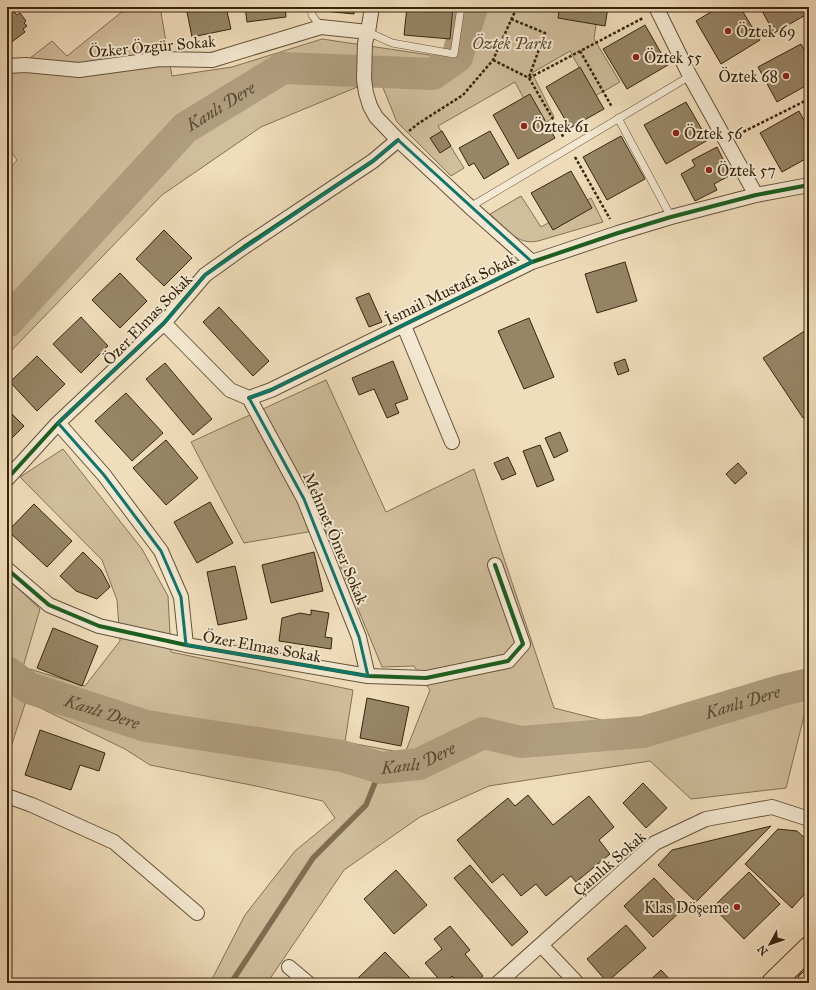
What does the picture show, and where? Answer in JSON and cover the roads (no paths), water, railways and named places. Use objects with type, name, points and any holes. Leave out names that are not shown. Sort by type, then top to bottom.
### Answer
[{"type":"main road","points":[[773,983],[809,948]]},
{"type":"street","name":"İsmail Mustafa Sokak","points":[[372,7],[367,38],[364,79],[366,93],[376,117],[398,140],[470,207],[532,262]]},
{"type":"street","points":[[656,9],[690,76],[756,195]]},
{"type":"street","name":"Özker Özgür Sokak","points":[[7,66],[26,65],[79,70],[160,59],[212,60],[321,27],[367,38]]},
{"type":"street","name":"Özer Elmas Sokak","points":[[7,479],[58,423],[164,323],[205,275],[244,246],[373,161],[398,140]]},
{"type":"street","name":"İsmail Mustafa Sokak","points":[[249,398],[271,390],[532,262],[671,217],[756,195],[809,185]]},
{"type":"street","points":[[164,323],[230,390],[249,398]]},
{"type":"street","points":[[404,326],[452,442]]},
{"type":"street","name":"Mehmet Ömer Sokak","points":[[249,398],[304,499],[359,637],[368,676]]},
{"type":"street","points":[[58,423],[104,475],[161,551],[181,597],[186,645]]},
{"type":"street","name":"Özer Elmas Sokak","points":[[7,569],[49,604],[99,626],[186,645],[368,676],[426,678],[508,662],[523,644],[495,565]]},
{"type":"street","points":[[7,796],[32,805],[114,842],[196,913]]},
{"type":"street","name":"Çamlık Sokak","points":[[498,983],[655,843],[706,819],[772,807],[809,819]]},
{"type":"street","points":[[542,945],[577,983]]},
{"type":"street","points":[[289,967],[308,983]]},
{"type":"lane","points":[[311,7],[312,15],[321,27]]},
{"type":"lane","points":[[367,38],[454,54],[461,7]]},
{"type":"lane","points":[[470,207],[690,76]]},
{"type":"lane","points":[[618,118],[671,217]]},
{"type":"waterway","name":"Kanlı Dere","points":[[7,322],[185,128],[283,68],[433,74],[457,57],[472,7]]},
{"type":"waterway","name":"Kanlı Dere","points":[[7,672],[29,688],[146,726],[342,756],[381,768],[419,764],[483,733],[521,742],[643,732],[783,690],[809,684]]},
{"type":"waterway","points":[[231,983],[313,858],[366,805],[381,768]]},
{"type":"place","name":"Öztek 69","points":[[728,31]]},
{"type":"place","name":"Öztek 55","points":[[636,57]]},
{"type":"place","name":"Öztek 68","points":[[786,76]]},
{"type":"place","name":"Öztek 61","points":[[524,126]]},
{"type":"place","name":"Öztek 56","points":[[676,133]]},
{"type":"place","name":"Öztek 57","points":[[709,170]]},
{"type":"place","name":"Klas Döşeme","points":[[737,907]]},
{"type":"park label","name":"Öztek Parkı","points":[[512,43]]}]
